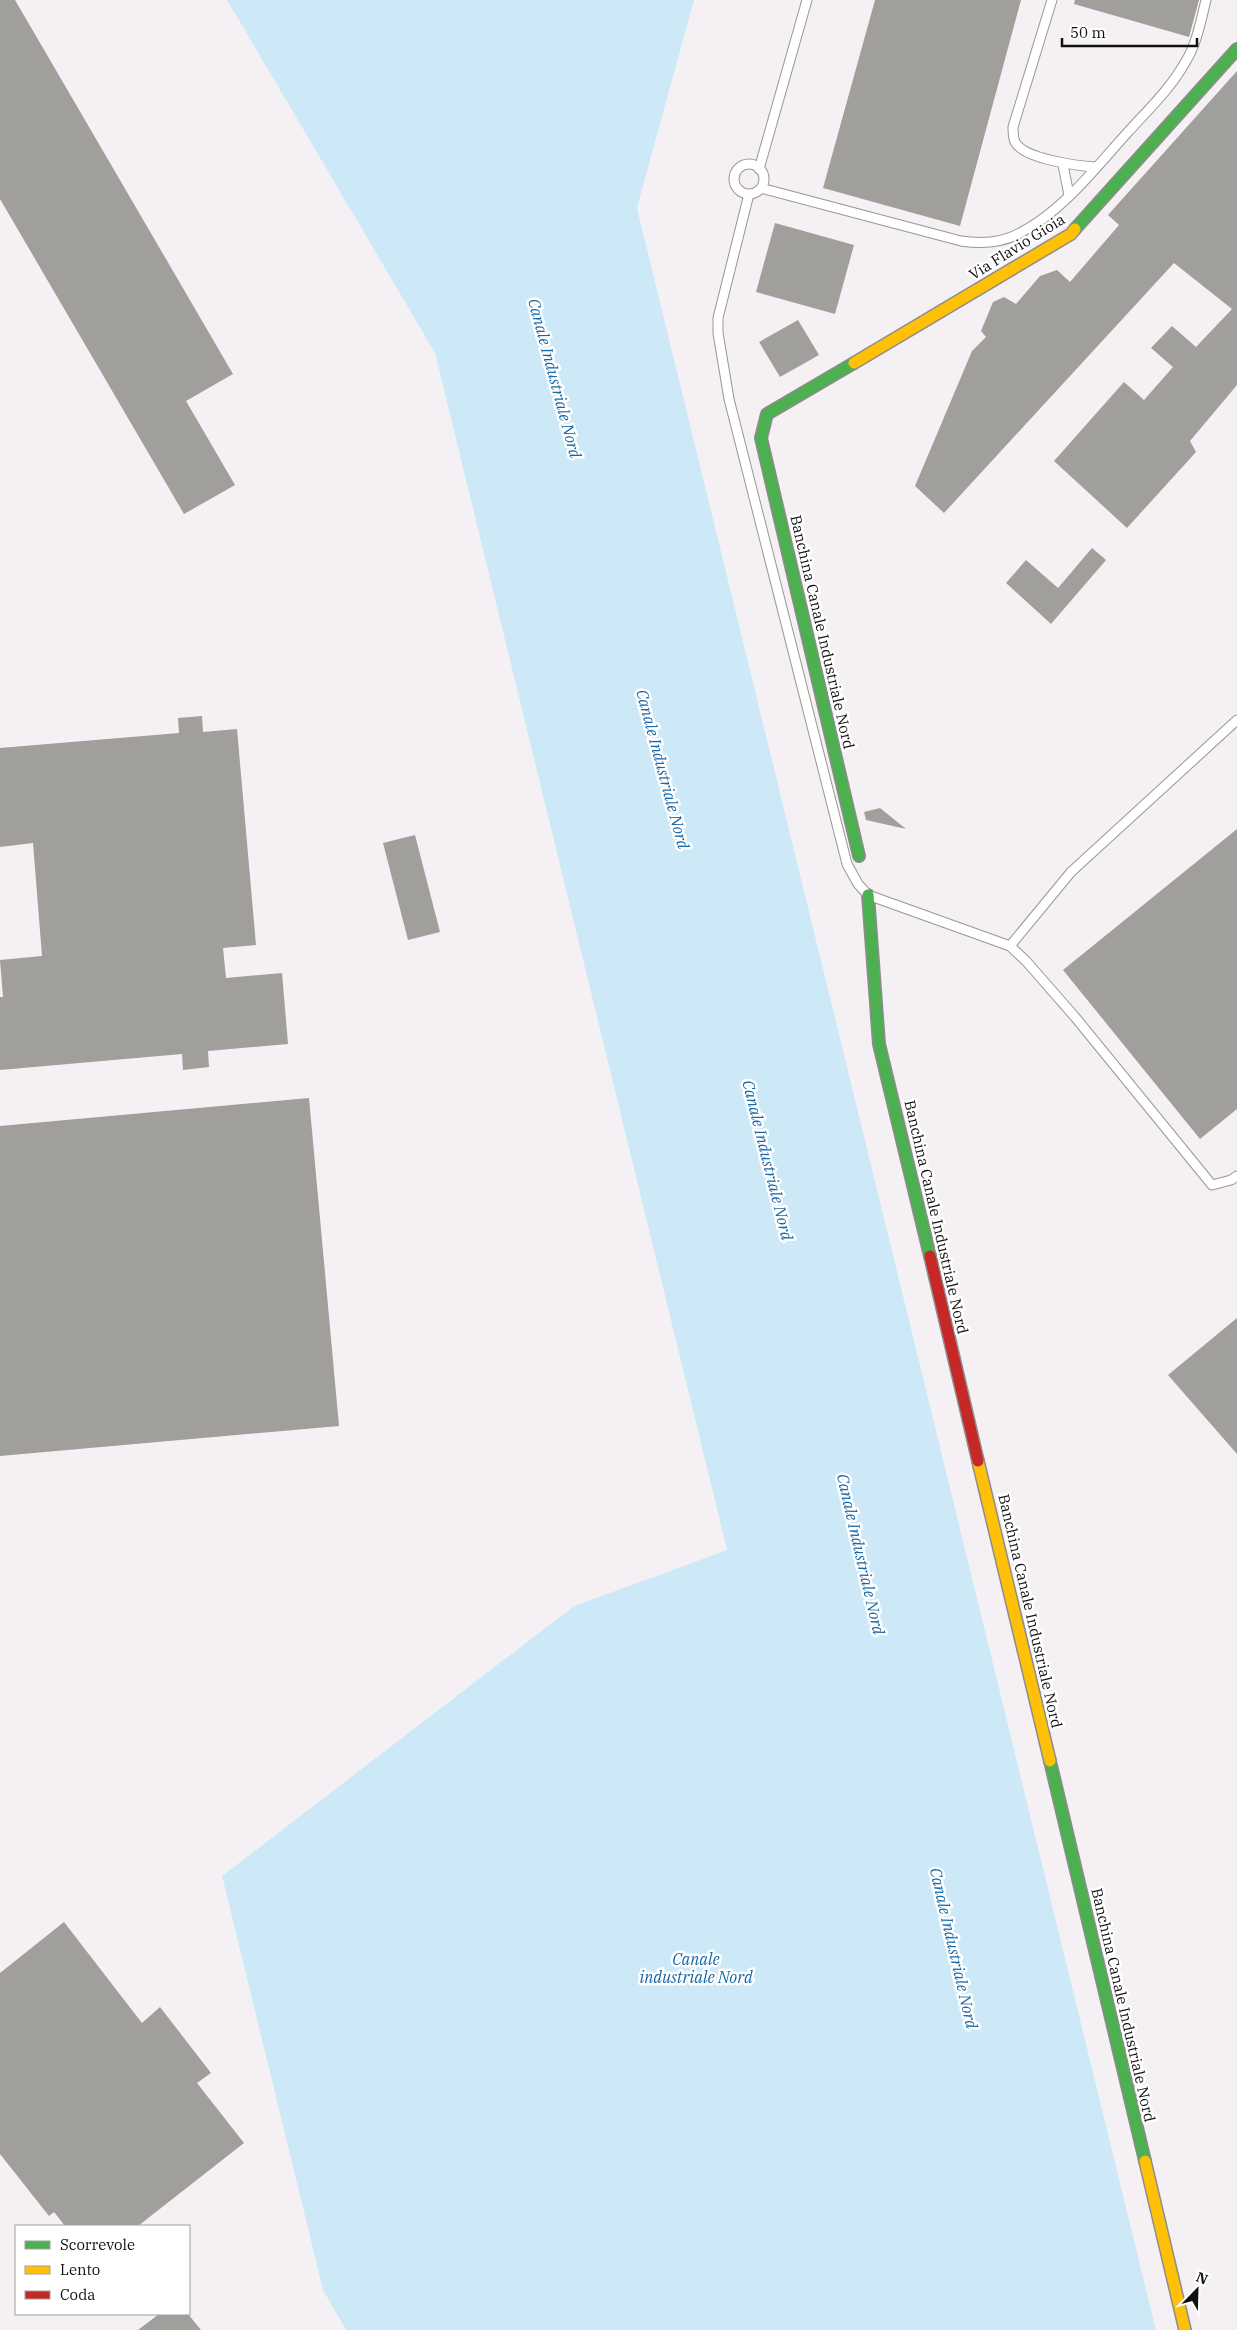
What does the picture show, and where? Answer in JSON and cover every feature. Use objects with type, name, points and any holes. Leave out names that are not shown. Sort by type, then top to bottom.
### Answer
[{"type":"street","name":"Via Flavio Gioia","points":[[767,414],[1072,234],[1237,49]]},
{"type":"street","name":"Banchina Canale Industriale Nord","points":[[767,414],[761,438],[859,856]]},
{"type":"street","name":"Banchina Canale Industriale Nord","points":[[868,895],[879,1044],[1185,2330]]},
{"type":"lane","points":[[760,169],[746,165],[738,170],[735,175],[735,184],[738,189],[749,194],[761,188],[764,177],[760,169],[807,0]]},
{"type":"lane","points":[[1052,0],[1013,132],[1015,143],[1063,165],[1096,167]]},
{"type":"lane","points":[[761,188],[973,243],[997,241],[1020,233],[1070,195],[1169,88],[1178,75],[1195,40],[1206,0]]},
{"type":"lane","points":[[1063,165],[1070,195]]},
{"type":"lane","points":[[749,194],[718,318],[718,333],[729,399],[847,864],[858,884],[868,895],[1010,946],[1026,961],[1075,1018],[1212,1185],[1232,1180],[1237,1176]]},
{"type":"lane","points":[[1010,946],[1071,872],[1237,720]]},
{"type":"shaded area","points":[[0,0],[227,0],[435,353],[727,1550],[574,1606],[222,1876],[323,2290],[346,2330],[0,2330]]},
{"type":"shaded area","points":[[694,0],[1237,0],[1237,2330],[1156,2330],[637,208]]},
{"type":"water","name":"Canale industriale Nord","points":[[227,0],[694,0],[637,208],[1156,2330],[346,2330],[323,2290],[222,1876],[574,1606],[727,1550],[435,353]]},
{"type":"building","points":[[0,0],[15,0],[233,374],[186,401],[235,485],[184,514],[0,199]]},
{"type":"building","points":[[875,0],[1021,0],[960,226],[823,188]]},
{"type":"building","points":[[1075,0],[1199,0],[1189,37],[1074,4]]},
{"type":"building","points":[[1237,71],[1237,385],[1190,441],[1196,452],[1127,528],[1054,461],[1124,382],[1144,400],[1173,367],[1151,348],[1172,326],[1196,347],[1232,309],[1174,263],[944,513],[915,486],[972,351],[986,337],[981,331],[993,302],[1004,297],[1016,304],[1040,276],[1057,270],[1070,282],[1119,225],[1108,215]]},
{"type":"building","points":[[775,223],[854,245],[835,314],[756,292]]},
{"type":"building","points":[[798,320],[819,355],[780,377],[759,342]]},
{"type":"building","points":[[1092,548],[1106,560],[1051,624],[1006,583],[1026,560],[1058,588]]},
{"type":"building","points":[[202,716],[203,732],[237,729],[256,945],[223,948],[226,978],[282,973],[288,1044],[208,1051],[209,1067],[183,1070],[182,1054],[0,1070],[0,997],[3,997],[0,960],[42,956],[33,843],[0,847],[0,748],[179,733],[178,718]]},
{"type":"building","points":[[880,808],[906,829],[866,820],[864,812]]},
{"type":"building","points":[[1237,829],[1237,1109],[1200,1139],[1063,970]]},
{"type":"building","points":[[415,835],[440,932],[408,940],[383,843]]},
{"type":"building","points":[[309,1098],[339,1426],[0,1456],[0,1126]]},
{"type":"building","points":[[1237,1318],[1237,1454],[1168,1375]]},
{"type":"building","points":[[64,1922],[142,2023],[160,2007],[211,2073],[197,2083],[244,2143],[139,2225],[64,2225],[54,2212],[49,2216],[0,2154],[0,1973]]},
{"type":"building","points":[[158,2315],[189,2315],[201,2330],[138,2330]]},
{"type":"traffic: fast","points":[[1075,229],[1237,49]]},
{"type":"traffic: fast","points":[[854,363],[767,414],[761,438],[859,856]]},
{"type":"traffic: fast","points":[[868,895],[879,1044],[930,1256]]},
{"type":"traffic: fast","points":[[1050,1761],[1145,2161]]},
{"type":"traffic: slow","points":[[854,363],[1071,234],[1075,229]]},
{"type":"traffic: slow","points":[[978,1461],[1050,1761]]},
{"type":"traffic: slow","points":[[1145,2161],[1185,2330]]},
{"type":"traffic: jam","points":[[930,1256],[978,1461]]},
{"type":"water label","name":"Canale Industriale Nord","points":[[555,378]]},
{"type":"water label","name":"Canale Industriale Nord","points":[[663,769]]},
{"type":"water label","name":"Canale Industriale Nord","points":[[768,1160]]},
{"type":"water label","name":"Canale Industriale Nord","points":[[861,1554]]},
{"type":"water label","name":"Canale Industriale Nord","points":[[954,1948]]}]
